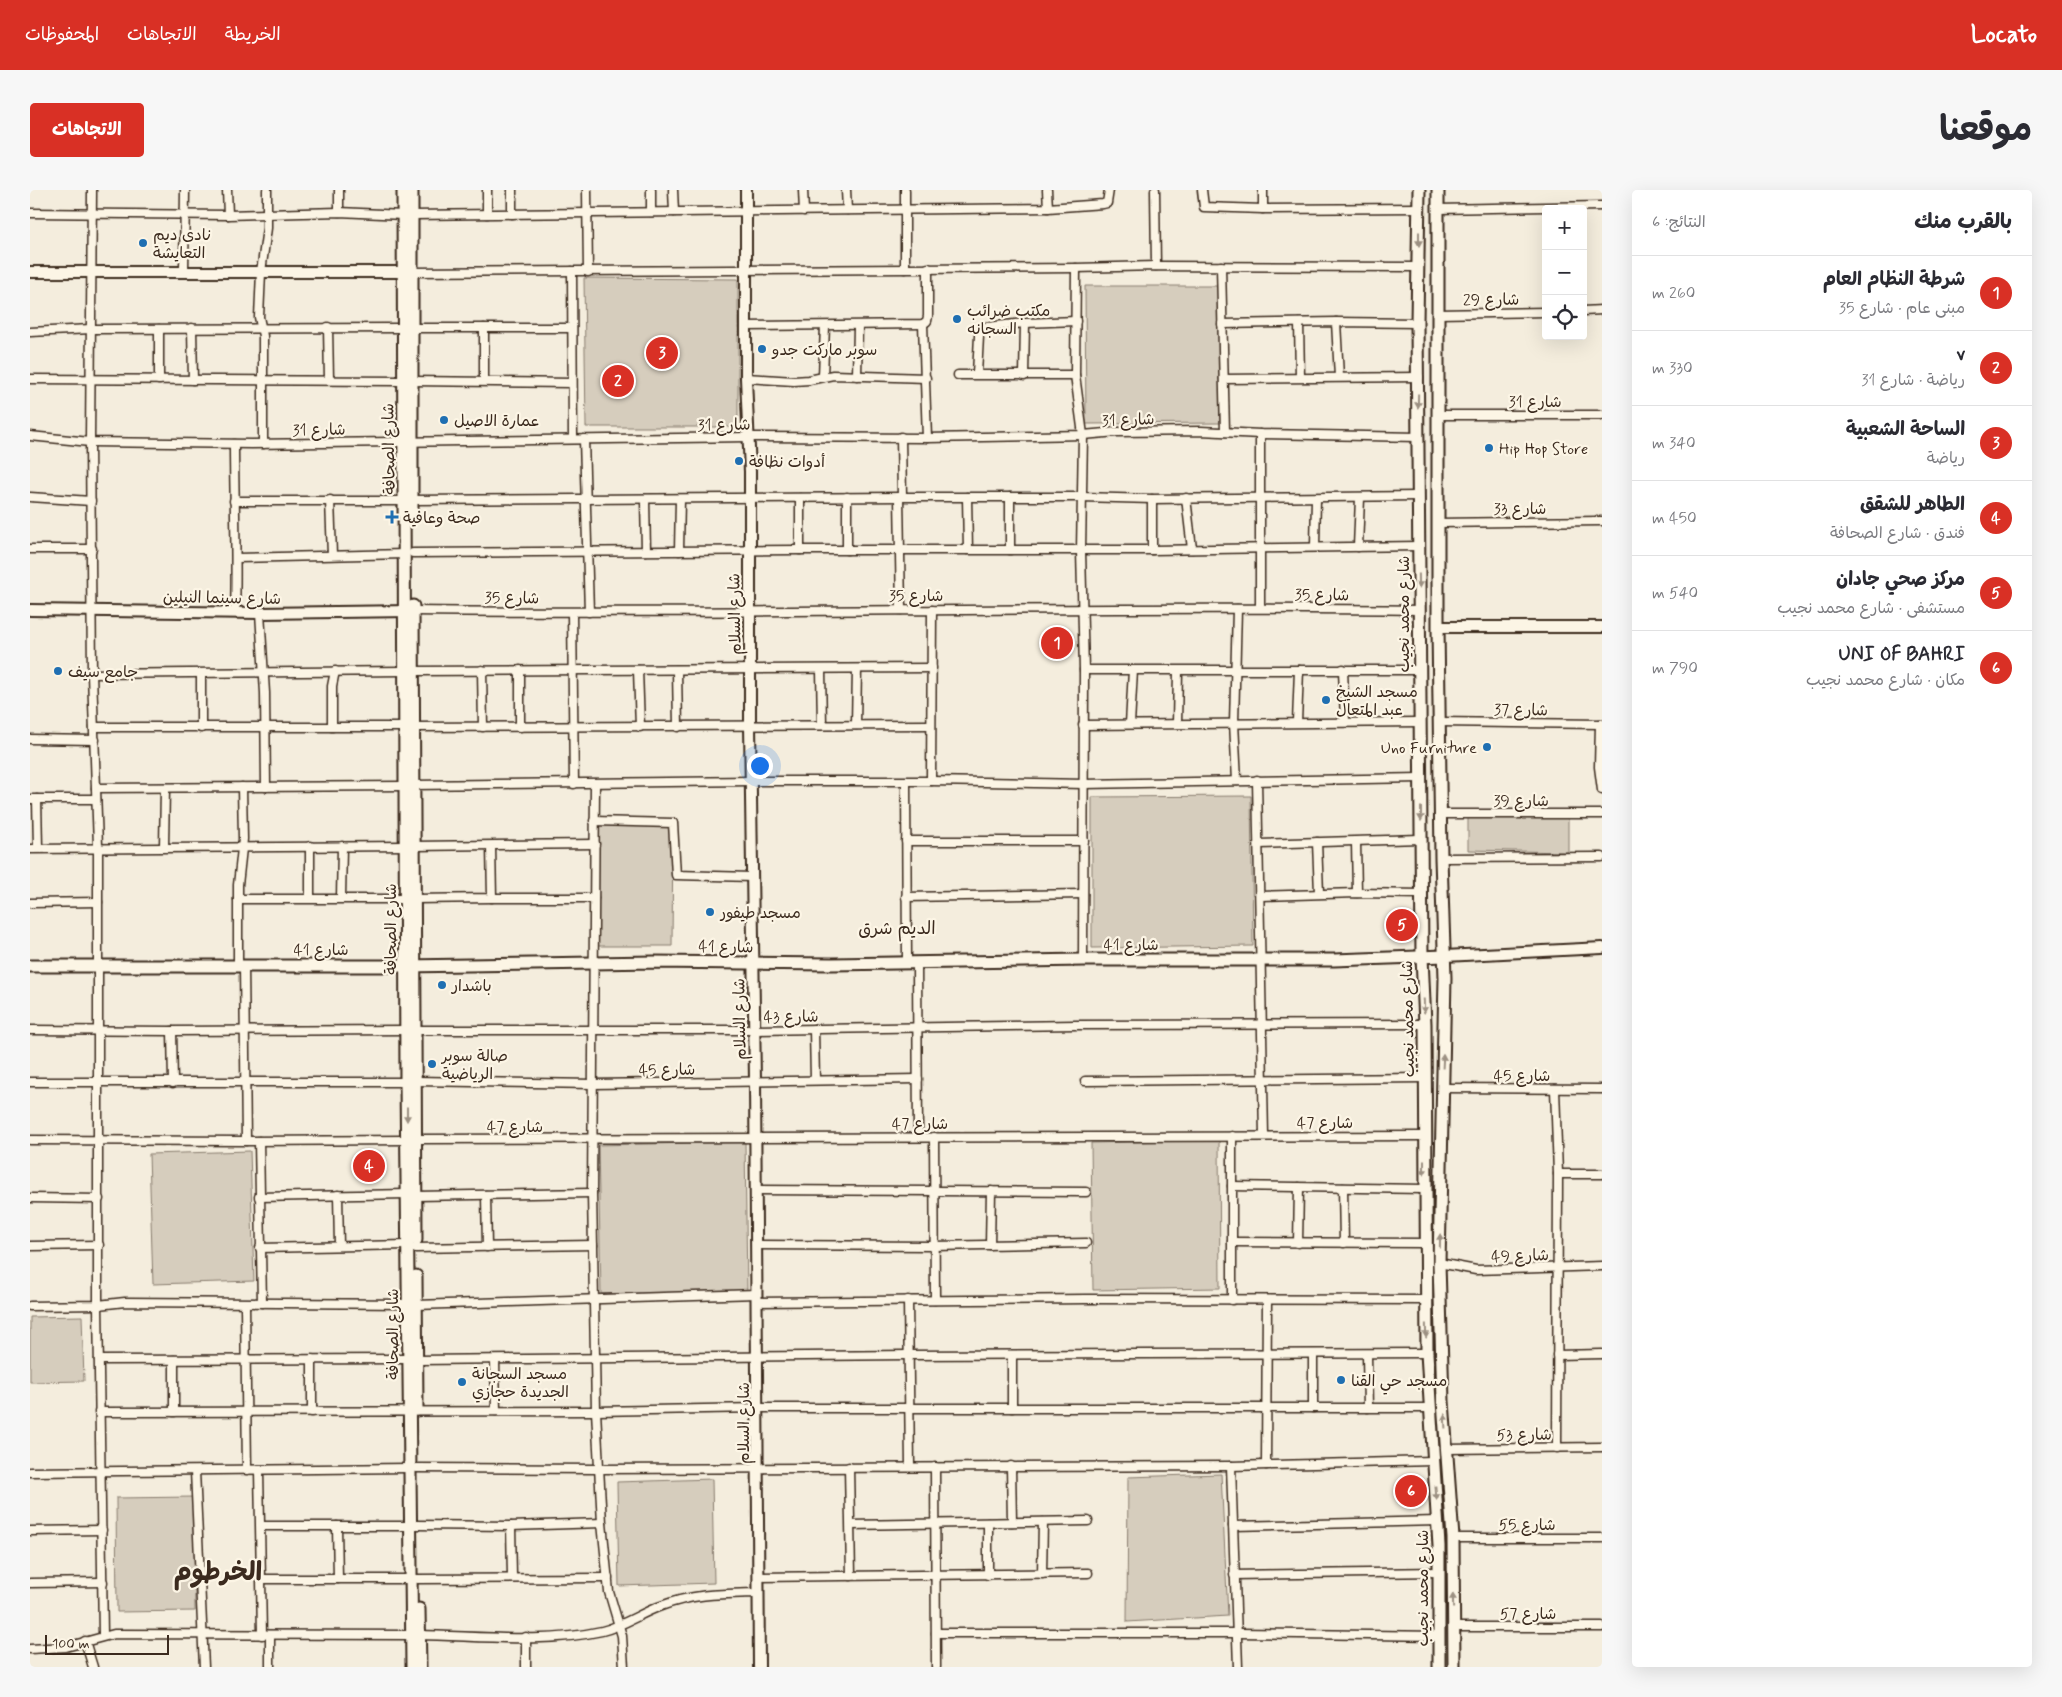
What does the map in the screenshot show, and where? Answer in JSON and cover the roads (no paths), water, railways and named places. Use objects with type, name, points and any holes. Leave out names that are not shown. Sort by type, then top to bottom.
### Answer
[{"type":"main road","name":"شارع الصحافة","points":[[403,190],[408,215]]},
{"type":"main road","name":"شارع الصحافة","points":[[412,190],[408,215],[407,381],[415,1635],[412,1667]]},
{"type":"main road","name":"شارع محمد نجيب","points":[[1419,190],[1417,323],[1419,377],[1420,840],[1424,1024],[1424,1189],[1427,1354],[1438,1521],[1439,1667]]},
{"type":"main road","name":"شارع محمد نجيب","points":[[1438,190],[1438,627],[1440,814],[1445,956],[1439,1263],[1446,1449],[1453,1538],[1454,1667]]},
{"type":"main road","name":"شارع 41","points":[[30,966],[912,963],[1083,960],[1262,960],[1445,956]]},
{"type":"main road","name":"شارع الصحافة","points":[[415,1635],[420,1667]]},
{"type":"street","points":[[92,190],[90,442],[92,674],[98,848],[98,1305],[103,1636]]},
{"type":"street","points":[[184,272],[185,190]]},
{"type":"street","points":[[227,190],[228,216]]},
{"type":"street","points":[[263,444],[263,336],[260,328],[261,272],[268,214],[268,190]]},
{"type":"street","points":[[339,190],[339,212]]},
{"type":"street","points":[[487,190],[487,214]]},
{"type":"street","points":[[512,190],[512,214]]},
{"type":"street","points":[[587,190],[588,272]]},
{"type":"street","points":[[651,190],[651,212]]},
{"type":"street","points":[[673,190],[674,212]]},
{"type":"street","name":"شارع السلام","points":[[746,190],[746,378],[750,498],[750,726],[756,1081],[759,1667]]},
{"type":"street","points":[[803,190],[804,211]]},
{"type":"street","points":[[846,190],[847,210]]},
{"type":"street","points":[[905,190],[905,269]]},
{"type":"street","points":[[1048,190],[1048,208]]},
{"type":"street","points":[[30,212],[228,216],[339,212],[408,215],[1048,208],[1107,203],[1110,190]]},
{"type":"street","points":[[1156,190],[1156,266]]},
{"type":"street","points":[[1202,190],[1204,207],[1263,209],[1419,208]]},
{"type":"street","points":[[1263,190],[1263,209]]},
{"type":"street","points":[[1438,209],[1602,206]]},
{"type":"street","points":[[30,272],[588,272],[1156,266],[1419,267]]},
{"type":"street","points":[[1221,266],[1225,432]]},
{"type":"street","points":[[746,326],[923,324],[927,321],[928,316],[928,268]]},
{"type":"street","points":[[1076,268],[1075,375],[1083,436],[1081,497],[1084,670],[1083,960]]},
{"type":"street","points":[[572,272],[573,439]]},
{"type":"street","points":[[1587,311],[1602,310]]},
{"type":"street","name":"شارع 29","points":[[1438,314],[1542,312]]},
{"type":"street","points":[[977,374],[980,331],[986,327],[1025,323],[1076,322]]},
{"type":"street","points":[[1336,322],[1339,377]]},
{"type":"street","points":[[1024,376],[1025,323]]},
{"type":"street","points":[[1299,323],[1300,377]]},
{"type":"street","points":[[1222,324],[1417,323]]},
{"type":"street","points":[[923,324],[927,438]]},
{"type":"street","points":[[823,376],[825,326]]},
{"type":"street","points":[[857,376],[858,326]]},
{"type":"street","points":[[328,327],[329,380]]},
{"type":"street","points":[[30,332],[192,328],[572,328]]},
{"type":"street","points":[[192,328],[193,380]]},
{"type":"street","points":[[484,328],[484,382]]},
{"type":"street","points":[[159,329],[159,380]]},
{"type":"street","points":[[746,378],[794,381],[809,380],[833,374],[926,378]]},
{"type":"street","points":[[958,374],[1075,375]]},
{"type":"street","points":[[1224,379],[1419,377]]},
{"type":"street","points":[[30,379],[572,383]]},
{"type":"street","name":"شارع 31","points":[[1438,415],[1602,415]]},
{"type":"street","name":"شارع 31","points":[[30,436],[90,442],[234,444],[749,437],[927,438],[1083,436],[1117,432],[1225,432],[1418,437]]},
{"type":"street","points":[[1260,434],[1260,608]]},
{"type":"street","points":[[901,437],[901,610]]},
{"type":"street","points":[[584,439],[589,612]]},
{"type":"street","points":[[234,444],[237,558],[235,613]]},
{"type":"street","points":[[234,501],[847,497],[1081,497],[1152,499],[1418,496]]},
{"type":"street","points":[[30,497],[91,501]]},
{"type":"street","points":[[847,497],[847,550]]},
{"type":"street","points":[[967,497],[968,550]]},
{"type":"street","points":[[1010,497],[1010,550]]},
{"type":"street","points":[[800,498],[800,550]]},
{"type":"street","points":[[1186,498],[1192,549]]},
{"type":"street","points":[[1316,498],[1316,547]]},
{"type":"street","points":[[1358,547],[1360,498]]},
{"type":"street","points":[[645,499],[646,552]]},
{"type":"street","points":[[679,551],[680,499]]},
{"type":"street","points":[[1152,499],[1152,550]]},
{"type":"street","points":[[330,500],[332,555]]},
{"type":"street","name":"شارع 33","points":[[1438,523],[1602,521]]},
{"type":"street","points":[[237,558],[409,553],[1152,550],[1419,546]]},
{"type":"street","points":[[30,549],[92,548]]},
{"type":"street","points":[[1237,608],[1234,669],[1237,781]]},
{"type":"street","name":"شارع 35","points":[[409,611],[572,613],[1237,608],[1420,610]]},
{"type":"street","name":"شارع سينما النيلين","points":[[30,610],[235,613],[409,611]]},
{"type":"street","points":[[931,781],[932,610]]},
{"type":"street","points":[[260,613],[266,787]]},
{"type":"street","points":[[572,613],[574,784]]},
{"type":"street","points":[[1438,627],[1602,627]]},
{"type":"street","points":[[92,674],[932,668]]},
{"type":"street","points":[[856,725],[857,669]]},
{"type":"street","points":[[1343,669],[1345,722]]},
{"type":"street","points":[[482,670],[483,727]]},
{"type":"street","points":[[520,670],[520,727]]},
{"type":"street","points":[[638,670],[640,727]]},
{"type":"street","points":[[677,670],[678,727]]},
{"type":"street","points":[[822,670],[822,725]]},
{"type":"street","points":[[1084,670],[1419,670]]},
{"type":"street","points":[[1130,724],[1133,670]]},
{"type":"street","points":[[1177,724],[1178,670]]},
{"type":"street","points":[[1297,722],[1299,670]]},
{"type":"street","points":[[332,727],[332,686],[335,671]]},
{"type":"street","points":[[201,674],[201,728]]},
{"type":"street","points":[[1083,725],[1420,722]]},
{"type":"street","name":"شارع 37","points":[[1439,722],[1601,724]]},
{"type":"street","points":[[1601,724],[1599,767],[1602,790]]},
{"type":"street","points":[[94,727],[930,725]]},
{"type":"street","points":[[30,739],[95,740]]},
{"type":"street","points":[[96,788],[751,781],[931,781],[1084,784],[1421,778]]},
{"type":"street","points":[[1258,780],[1264,1136]]},
{"type":"street","points":[[906,782],[906,897],[917,1028],[918,1137]]},
{"type":"street","points":[[595,784],[592,1193],[596,1411],[598,1469],[608,1578],[612,1606],[619,1626],[624,1667]]},
{"type":"street","points":[[242,787],[243,846],[238,898],[245,1030],[246,1142]]},
{"type":"street","points":[[164,847],[165,788]]},
{"type":"street","points":[[96,799],[34,799],[34,849],[595,844]]},
{"type":"street","name":"شارع 39","points":[[1440,814],[1602,814]]},
{"type":"street","points":[[594,821],[673,823],[676,875],[752,877]]},
{"type":"street","points":[[1259,844],[1420,840]]},
{"type":"street","points":[[906,841],[1084,841]]},
{"type":"street","points":[[1317,842],[1319,894]]},
{"type":"street","points":[[1356,842],[1358,893]]},
{"type":"street","points":[[310,846],[310,898]]},
{"type":"street","points":[[341,898],[342,846]]},
{"type":"street","points":[[491,846],[492,898]]},
{"type":"street","points":[[1441,858],[1602,857]]},
{"type":"street","points":[[1260,896],[1358,893],[1422,894]]},
{"type":"street","points":[[906,897],[1084,894]]},
{"type":"street","points":[[238,898],[594,898]]},
{"type":"street","points":[[30,903],[98,902]]},
{"type":"street","points":[[1445,956],[1602,948]]},
{"type":"street","name":"شارع 43","points":[[30,1030],[754,1030],[1076,1025],[1424,1024]]},
{"type":"street","points":[[814,1029],[815,1080]]},
{"type":"street","points":[[172,1031],[173,1083]]},
{"type":"street","points":[[1085,1081],[1424,1078]]},
{"type":"street","name":"شارع 45","points":[[30,1082],[245,1083],[411,1081],[593,1084],[918,1079]]},
{"type":"street","name":"شارع 45","points":[[1442,1088],[1602,1089]]},
{"type":"street","points":[[1555,1089],[1558,1174],[1557,1448]]},
{"type":"street","points":[[934,1136],[935,1300]]},
{"type":"street","name":"شارع 47","points":[[30,1140],[246,1142],[412,1139],[934,1136],[1425,1136]]},
{"type":"street","points":[[1232,1136],[1232,1300]]},
{"type":"street","points":[[258,1141],[262,1304]]},
{"type":"street","points":[[1558,1174],[1602,1174]]},
{"type":"street","points":[[1232,1186],[1424,1189]]},
{"type":"street","points":[[1298,1243],[1299,1187]]},
{"type":"street","points":[[1343,1188],[1344,1243]]},
{"type":"street","points":[[756,1190],[1086,1192]]},
{"type":"street","points":[[990,1245],[991,1191]]},
{"type":"street","points":[[259,1197],[592,1193]]},
{"type":"street","points":[[338,1195],[339,1246]]},
{"type":"street","points":[[486,1195],[487,1246]]},
{"type":"street","points":[[30,1198],[99,1199]]},
{"type":"street","points":[[1232,1242],[1425,1243]]},
{"type":"street","points":[[757,1245],[934,1246],[1086,1243]]},
{"type":"street","points":[[30,1246],[99,1245]]},
{"type":"street","points":[[260,1248],[593,1245]]},
{"type":"street","name":"شارع 49","points":[[1439,1263],[1476,1270],[1602,1266]]},
{"type":"street","points":[[30,1306],[98,1305],[125,1302],[412,1305],[594,1298],[1426,1300]]},
{"type":"street","points":[[908,1300],[910,1467]]},
{"type":"street","points":[[1266,1465],[1267,1300]]},
{"type":"street","points":[[245,1304],[247,1470]]},
{"type":"street","points":[[99,1360],[494,1360],[908,1355],[1427,1354]]},
{"type":"street","points":[[1557,1355],[1602,1354]]},
{"type":"street","points":[[1012,1355],[1012,1408]]},
{"type":"street","points":[[1313,1355],[1313,1408]]},
{"type":"street","points":[[1367,1355],[1368,1408]]},
{"type":"street","points":[[312,1359],[312,1412]]},
{"type":"street","points":[[174,1360],[174,1412]]},
{"type":"street","points":[[494,1360],[496,1411]]},
{"type":"street","points":[[99,1412],[596,1411],[758,1408],[1430,1408]]},
{"type":"street","name":"شارع 53","points":[[1446,1449],[1602,1447]]},
{"type":"street","points":[[30,1472],[413,1468],[1231,1466],[1433,1461]]},
{"type":"street","points":[[1011,1466],[1012,1522]]},
{"type":"street","points":[[1231,1466],[1238,1667]]},
{"type":"street","points":[[849,1467],[851,1576]]},
{"type":"street","points":[[935,1467],[936,1667]]},
{"type":"street","points":[[259,1470],[262,1579],[270,1667]]},
{"type":"street","points":[[195,1471],[201,1636],[204,1667]]},
{"type":"street","points":[[851,1525],[1088,1521]]},
{"type":"street","points":[[1232,1526],[1438,1521]]},
{"type":"street","points":[[1042,1574],[1043,1522]]},
{"type":"street","points":[[260,1526],[511,1526],[602,1523]]},
{"type":"street","points":[[988,1523],[988,1576]]},
{"type":"street","points":[[338,1526],[338,1579]]},
{"type":"street","points":[[511,1526],[512,1577]]},
{"type":"street","points":[[30,1531],[102,1530]]},
{"type":"street","name":"شارع 55","points":[[1453,1538],[1602,1538]]},
{"type":"street","points":[[1234,1575],[1439,1572]]},
{"type":"street","points":[[759,1577],[1088,1574]]},
{"type":"street","points":[[262,1579],[608,1578]]},
{"type":"street","points":[[30,1583],[103,1582]]},
{"type":"street","points":[[30,1649],[66,1647],[103,1636],[138,1634],[201,1636],[415,1635],[526,1637],[585,1634],[619,1626],[661,1606],[698,1595],[759,1593]]},
{"type":"street","name":"شارع 57","points":[[1454,1627],[1602,1627]]},
{"type":"street","points":[[936,1633],[1238,1633],[1440,1636]]},
{"type":"street","points":[[526,1637],[526,1667]]},
{"type":"street","points":[[85,1641],[93,1667]]},
{"type":"place","name":"نادى ديم التعايشة","points":[[143,243]]},
{"type":"place","name":"مكتب ضرائب السجانه","points":[[957,319]]},
{"type":"place","name":"سوبر ماركت جدو","points":[[762,349]]},
{"type":"place","name":"الساحة الشعبية","points":[[662,353]]},
{"type":"place","name":"v","points":[[618,381]]},
{"type":"place","name":"عمارة الاصيل","points":[[444,420]]},
{"type":"place","name":"Hip Hop Store","points":[[1489,448]]},
{"type":"place","name":"أدوات نظافة","points":[[739,461]]},
{"type":"place","name":"صحة وعافية","points":[[392,517]]},
{"type":"place","name":"شرطة النظام العام","points":[[1057,643]]},
{"type":"place","name":"جامع سيف","points":[[58,671]]},
{"type":"place","name":"مسجد الشيخ عبد المتعال","points":[[1326,700]]},
{"type":"place","name":"Uno Furniture","points":[[1487,747]]},
{"type":"place","name":"مسجد طيفور","points":[[710,912]]},
{"type":"place","name":"مركز صحي جادان","points":[[1402,925]]},
{"type":"place","name":"باشدار","points":[[442,985]]},
{"type":"place","name":"صالة سوبر الرياضية","points":[[432,1064]]},
{"type":"place","name":"الطاهر للشقق","points":[[369,1166]]},
{"type":"place","name":"مسجد حي القنا","points":[[1341,1380]]},
{"type":"place","name":"مسجد السجانة الجديدة حجازي","points":[[462,1382]]},
{"type":"place","name":"UNI OF BAHRI","points":[[1411,1491]]},
{"type":"district","name":"الديم شرق","points":[[897,928]]},
{"type":"district","name":"الخرطوم","points":[[218,1571]]}]
